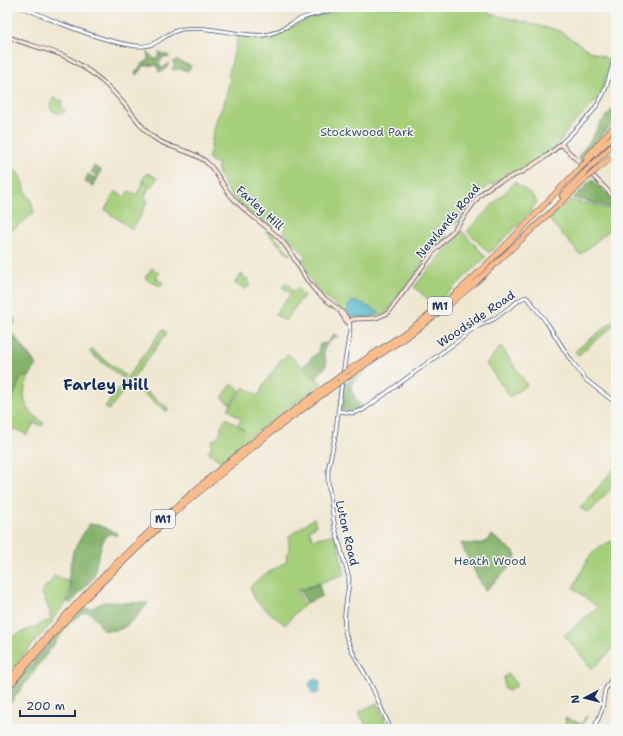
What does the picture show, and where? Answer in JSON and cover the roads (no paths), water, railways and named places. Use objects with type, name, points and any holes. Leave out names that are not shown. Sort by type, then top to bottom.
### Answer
[{"type":"highway","points":[[586,160],[616,124]]},
{"type":"highway","points":[[586,160],[616,133]]},
{"type":"highway","points":[[585,176],[591,166],[616,142]]},
{"type":"highway","points":[[585,176],[596,170],[616,154]]},
{"type":"highway","name":"M1","points":[[7,689],[92,592],[175,512],[268,435],[338,383],[347,374],[411,329],[462,288],[504,248],[586,160]]},
{"type":"highway","name":"M1","points":[[7,682],[66,614],[138,542],[192,492],[257,438],[339,377],[347,374],[412,333],[451,303],[585,176]]},
{"type":"main road","name":"Farley Hill","points":[[7,36],[34,47],[64,56],[81,66],[101,81],[125,104],[145,131],[154,138],[169,146],[205,160],[213,169],[231,196],[240,206],[278,237],[292,254],[314,289],[346,316],[348,322]]},
{"type":"main road","points":[[561,144],[616,199]]},
{"type":"main road","name":"Newlands Road","points":[[348,322],[354,319],[376,318],[389,312],[433,252],[454,230],[479,196],[492,185],[522,172],[548,155],[561,144]]},
{"type":"main road","name":"Farley Hill","points":[[341,312],[348,322]]},
{"type":"main road","points":[[346,316],[354,319]]},
{"type":"street","points":[[21,7],[86,33],[120,43],[140,46],[147,46],[157,43],[174,31],[188,28],[266,35],[276,33],[307,17],[345,7]]},
{"type":"street","name":"Newlands Road","points":[[561,144],[589,116],[600,102],[606,87],[616,50]]},
{"type":"street","name":"Woodside Road","points":[[338,411],[352,413],[363,410],[476,327],[494,319],[526,297],[547,323],[570,359],[586,380],[616,403]]},
{"type":"street","name":"Luton Road","points":[[348,322],[349,333],[335,437],[328,470],[328,483],[335,528],[349,578],[345,629],[349,642],[391,729]]},
{"type":"street","points":[[594,729],[602,710],[605,690],[616,672]]},
{"type":"water","points":[[352,301],[362,303],[380,313],[367,317],[350,317],[347,312],[348,305]]},
{"type":"water","points":[[312,679],[317,679],[320,681],[319,692],[315,694],[312,694],[309,685]]},
{"type":"district","name":"Farley Hill","points":[[106,384]]},
{"type":"park label","name":"Stockwood Park","points":[[367,132]]},
{"type":"park label","name":"Heath Wood","points":[[490,561]]}]
